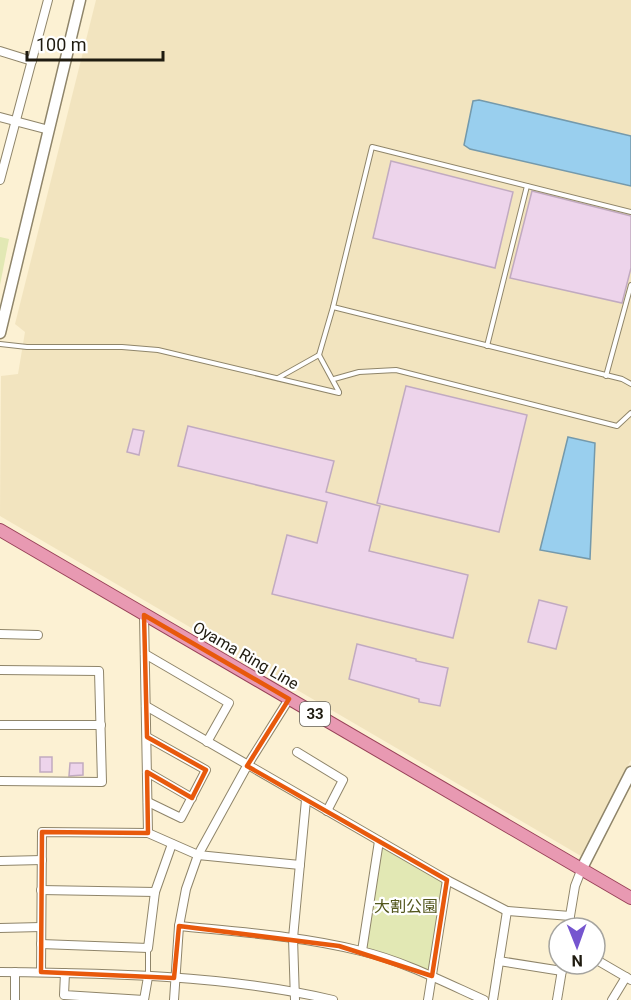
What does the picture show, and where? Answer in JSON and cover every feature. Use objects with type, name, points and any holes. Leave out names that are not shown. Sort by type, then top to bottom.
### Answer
[{"type":"main road","name":"Oyama Ring Line","points":[[0,530],[631,898]]},
{"type":"street","points":[[0,180],[46,0]]},
{"type":"street","points":[[0,333],[80,0]]},
{"type":"street","points":[[0,51],[32,61]]},
{"type":"street","points":[[0,117],[49,130]]},
{"type":"street","points":[[144,615],[148,833]]},
{"type":"street","points":[[0,634],[38,635]]},
{"type":"street","points":[[145,654],[229,703],[207,742]]},
{"type":"street","points":[[0,670],[99,671],[102,782],[0,781]]},
{"type":"street","points":[[174,1000],[179,926],[186,889],[198,855],[247,766],[289,699]]},
{"type":"street","points":[[146,706],[306,800],[447,880],[507,911],[570,916],[575,886],[582,868],[631,772]]},
{"type":"street","points":[[0,725],[100,725]]},
{"type":"street","points":[[147,737],[206,770],[181,818],[148,802]]},
{"type":"street","points":[[297,752],[343,780],[327,811]]},
{"type":"street","points":[[147,772],[192,798]]},
{"type":"street","points":[[295,1000],[293,938],[306,800]]},
{"type":"street","points":[[41,972],[42,832],[148,833],[198,855],[300,865]]},
{"type":"street","points":[[362,951],[379,841]]},
{"type":"street","points":[[41,944],[148,948],[155,892],[172,844]]},
{"type":"street","points":[[0,871],[0,861],[42,860]]},
{"type":"street","points":[[428,1000],[447,880]]},
{"type":"street","points":[[41,890],[155,892]]},
{"type":"street","points":[[493,1000],[507,911]]},
{"type":"street","points":[[179,926],[293,938],[362,951],[432,976],[484,1000]]},
{"type":"street","points":[[0,928],[41,927]]},
{"type":"street","points":[[499,960],[547,965]]},
{"type":"street","points":[[607,966],[628,978],[612,1000]]},
{"type":"street","points":[[0,972],[174,978],[294,991],[333,1000]]},
{"type":"street","points":[[15,972],[15,1000]]},
{"type":"street","points":[[65,973],[64,995],[144,1000],[147,977]]},
{"type":"street","points":[[557,1000],[561,976]]},
{"type":"lane","points":[[278,378],[319,355],[372,147],[631,212]]},
{"type":"lane","points":[[487,346],[527,186]]},
{"type":"lane","points":[[606,376],[631,285]]},
{"type":"lane","points":[[333,307],[631,384]]},
{"type":"lane","points":[[0,344],[158,350],[339,393],[334,379],[319,355]]},
{"type":"lane","points":[[334,379],[359,372],[396,370],[616,426],[631,413]]},
{"type":"lane","points":[[147,977],[148,948]]},
{"type":"highlighted area","points":[[144,615],[289,699],[247,766],[447,880],[432,976],[339,946],[179,926],[174,978],[41,972],[42,832],[148,833],[147,772],[192,798],[206,770],[147,737]]},
{"type":"shaded area","points":[[96,0],[631,0],[631,760],[581,856],[0,516],[1,376],[18,374],[25,332],[15,324]]},
{"type":"green space","points":[[0,237],[9,239],[0,285]]},
{"type":"green space","name":"大割公園","points":[[381,845],[445,881],[430,973],[365,949]]},
{"type":"water","points":[[479,100],[631,136],[631,186],[470,149],[464,145],[473,101]]},
{"type":"water","points":[[568,437],[595,443],[590,559],[540,550]]},
{"type":"building","points":[[391,161],[513,192],[495,268],[373,238]]},
{"type":"building","points":[[532,191],[631,216],[631,268],[622,303],[510,278]]},
{"type":"building","points":[[406,386],[527,415],[499,532],[377,503]]},
{"type":"building","points":[[188,426],[334,461],[326,492],[380,506],[369,551],[468,575],[453,638],[272,594],[287,535],[317,543],[327,502],[178,466]]},
{"type":"building","points":[[133,429],[144,431],[139,455],[127,452]]},
{"type":"building","points":[[539,600],[567,607],[556,649],[528,642]]},
{"type":"building","points":[[357,644],[448,668],[440,706],[419,702],[419,699],[349,679]]},
{"type":"building","points":[[40,757],[52,757],[52,772],[40,772]]},
{"type":"building","points":[[70,763],[83,763],[83,775],[69,776]]}]
